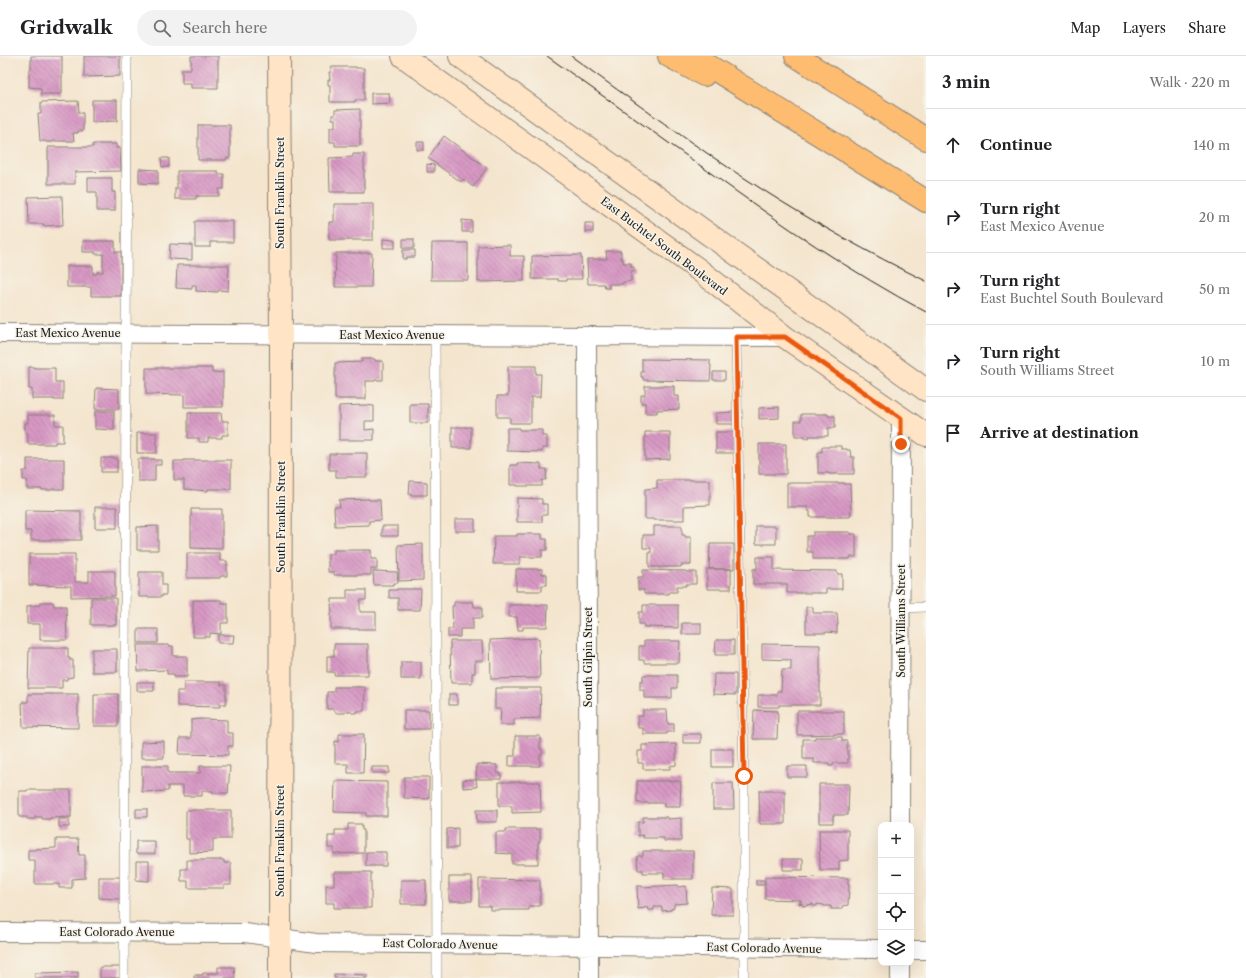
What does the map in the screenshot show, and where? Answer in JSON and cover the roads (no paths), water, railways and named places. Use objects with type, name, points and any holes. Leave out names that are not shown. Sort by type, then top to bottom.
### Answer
[{"type":"highway","points":[[669,56],[877,170]]},
{"type":"highway","points":[[693,56],[926,200]]},
{"type":"highway","points":[[796,56],[926,139]]},
{"type":"main road","name":"South Franklin Street","points":[[279,56],[281,334],[280,978]]},
{"type":"main road","name":"East Buchtel South Boulevard","points":[[403,56],[699,270],[785,337],[926,435]]},
{"type":"main road","points":[[460,56],[926,390]]},
{"type":"street","name":"East Mexico Avenue","points":[[0,333],[785,337]]},
{"type":"street","name":"South Gilpin Street","points":[[587,336],[589,978]]},
{"type":"street","name":"South Williams Street","points":[[900,822],[901,418]]},
{"type":"street","name":"East Colorado Avenue","points":[[0,932],[245,933],[316,943],[878,949]]},
{"type":"street","points":[[914,950],[926,950]]},
{"type":"street","points":[[900,966],[900,978]]},
{"type":"lane","points":[[124,978],[127,56]]},
{"type":"lane","points":[[435,335],[437,978]]},
{"type":"lane","points":[[736,337],[744,776],[744,978]]},
{"type":"lane","points":[[901,608],[926,608]]},
{"type":"tram line","points":[[547,56],[790,229],[871,281],[926,312]]},
{"type":"tram line","points":[[571,56],[688,140],[760,188],[842,237],[926,281]]}]
